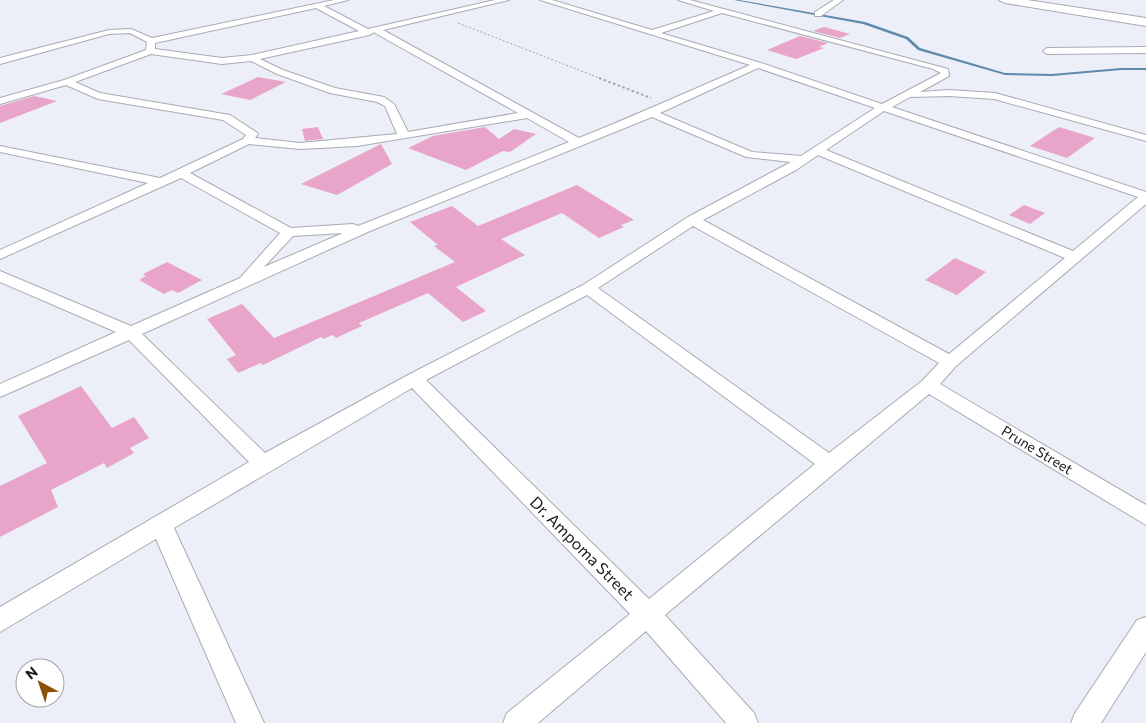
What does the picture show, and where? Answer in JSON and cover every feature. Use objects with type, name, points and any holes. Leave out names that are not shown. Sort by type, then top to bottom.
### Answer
[{"type":"main road","points":[[1004,0],[1146,22]]},
{"type":"street","points":[[0,102],[67,82],[151,46],[344,0]]},
{"type":"street","points":[[0,61],[109,32],[130,31],[151,46],[222,61],[252,58],[373,32],[505,0]]},
{"type":"street","points":[[544,0],[758,65],[1146,196]]},
{"type":"street","points":[[0,620],[263,464],[414,379],[588,288],[693,220],[811,156],[882,108],[946,74],[945,71],[936,67],[682,0]]},
{"type":"street","points":[[819,0],[838,1]]},
{"type":"street","points":[[818,14],[838,1]]},
{"type":"street","points":[[318,6],[373,32],[577,142]]},
{"type":"street","points":[[652,33],[722,11]]},
{"type":"street","points":[[1047,51],[1146,50]]},
{"type":"street","points":[[252,58],[280,72],[333,91],[380,99],[389,104],[404,136]]},
{"type":"street","points":[[0,391],[365,228],[652,113],[666,104],[758,65]]},
{"type":"street","points":[[0,255],[181,173],[247,141],[252,134],[226,117],[98,96],[67,82]]},
{"type":"street","points":[[909,95],[949,93],[995,96],[1146,138]]},
{"type":"street","points":[[652,113],[750,155],[811,156],[1075,257]]},
{"type":"street","points":[[247,141],[299,146],[404,136],[527,115]]},
{"type":"street","points":[[0,149],[161,182]]},
{"type":"street","points":[[750,155],[769,180]]},
{"type":"street","points":[[181,173],[290,232],[365,228]]},
{"type":"street","points":[[517,723],[649,616],[829,464],[928,385],[950,362],[1146,196]]},
{"type":"street","points":[[693,220],[950,362]]},
{"type":"street","points":[[241,283],[290,232]]},
{"type":"street","points":[[0,276],[130,332],[263,464]]},
{"type":"street","points":[[588,288],[829,464]]},
{"type":"street","name":"Dr. Ampoma Street","points":[[414,379],[649,616],[744,723]]},
{"type":"street","name":"Prune Street","points":[[928,385],[1146,516]]},
{"type":"street","points":[[162,524],[250,723]]},
{"type":"street","points":[[1085,723],[1146,629]]},
{"type":"path","points":[[439,15],[666,104]]},
{"type":"building","points":[[824,27],[850,34],[840,38],[813,31]]},
{"type":"building","points":[[800,36],[828,43],[819,47],[824,48],[796,59],[767,50]]},
{"type":"building","points":[[258,77],[286,82],[250,100],[221,94]]},
{"type":"building","points":[[34,96],[57,101],[0,123],[0,106]]},
{"type":"building","points":[[318,127],[323,139],[305,141],[302,129]]},
{"type":"building","points":[[485,127],[499,139],[514,129],[536,134],[510,152],[503,151],[466,170],[408,148],[433,136]]},
{"type":"building","points":[[1059,127],[1095,138],[1067,158],[1030,146]]},
{"type":"building","points":[[381,144],[392,164],[337,195],[301,184]]},
{"type":"building","points":[[577,185],[634,220],[621,225],[624,227],[599,238],[562,213],[501,239],[525,255],[456,287],[486,311],[463,322],[428,293],[359,323],[362,326],[336,338],[333,335],[323,339],[321,337],[263,365],[261,363],[238,373],[227,359],[236,355],[207,319],[242,304],[274,338],[455,262],[434,246],[438,245],[410,222],[452,206],[478,226]]},
{"type":"building","points":[[1024,205],[1045,213],[1030,224],[1009,215]]},
{"type":"building","points":[[955,258],[986,272],[957,295],[925,280]]},
{"type":"building","points":[[167,262],[202,280],[178,293],[172,290],[164,294],[139,280],[146,276],[143,274]]},
{"type":"building","points":[[81,386],[112,428],[134,417],[149,438],[130,448],[134,453],[107,468],[104,463],[51,490],[58,507],[0,537],[0,486],[47,463],[18,416]]},
{"type":"waterway","points":[[735,0],[864,23],[907,38],[919,49],[1005,74],[1052,75],[1121,69],[1146,69]]}]
